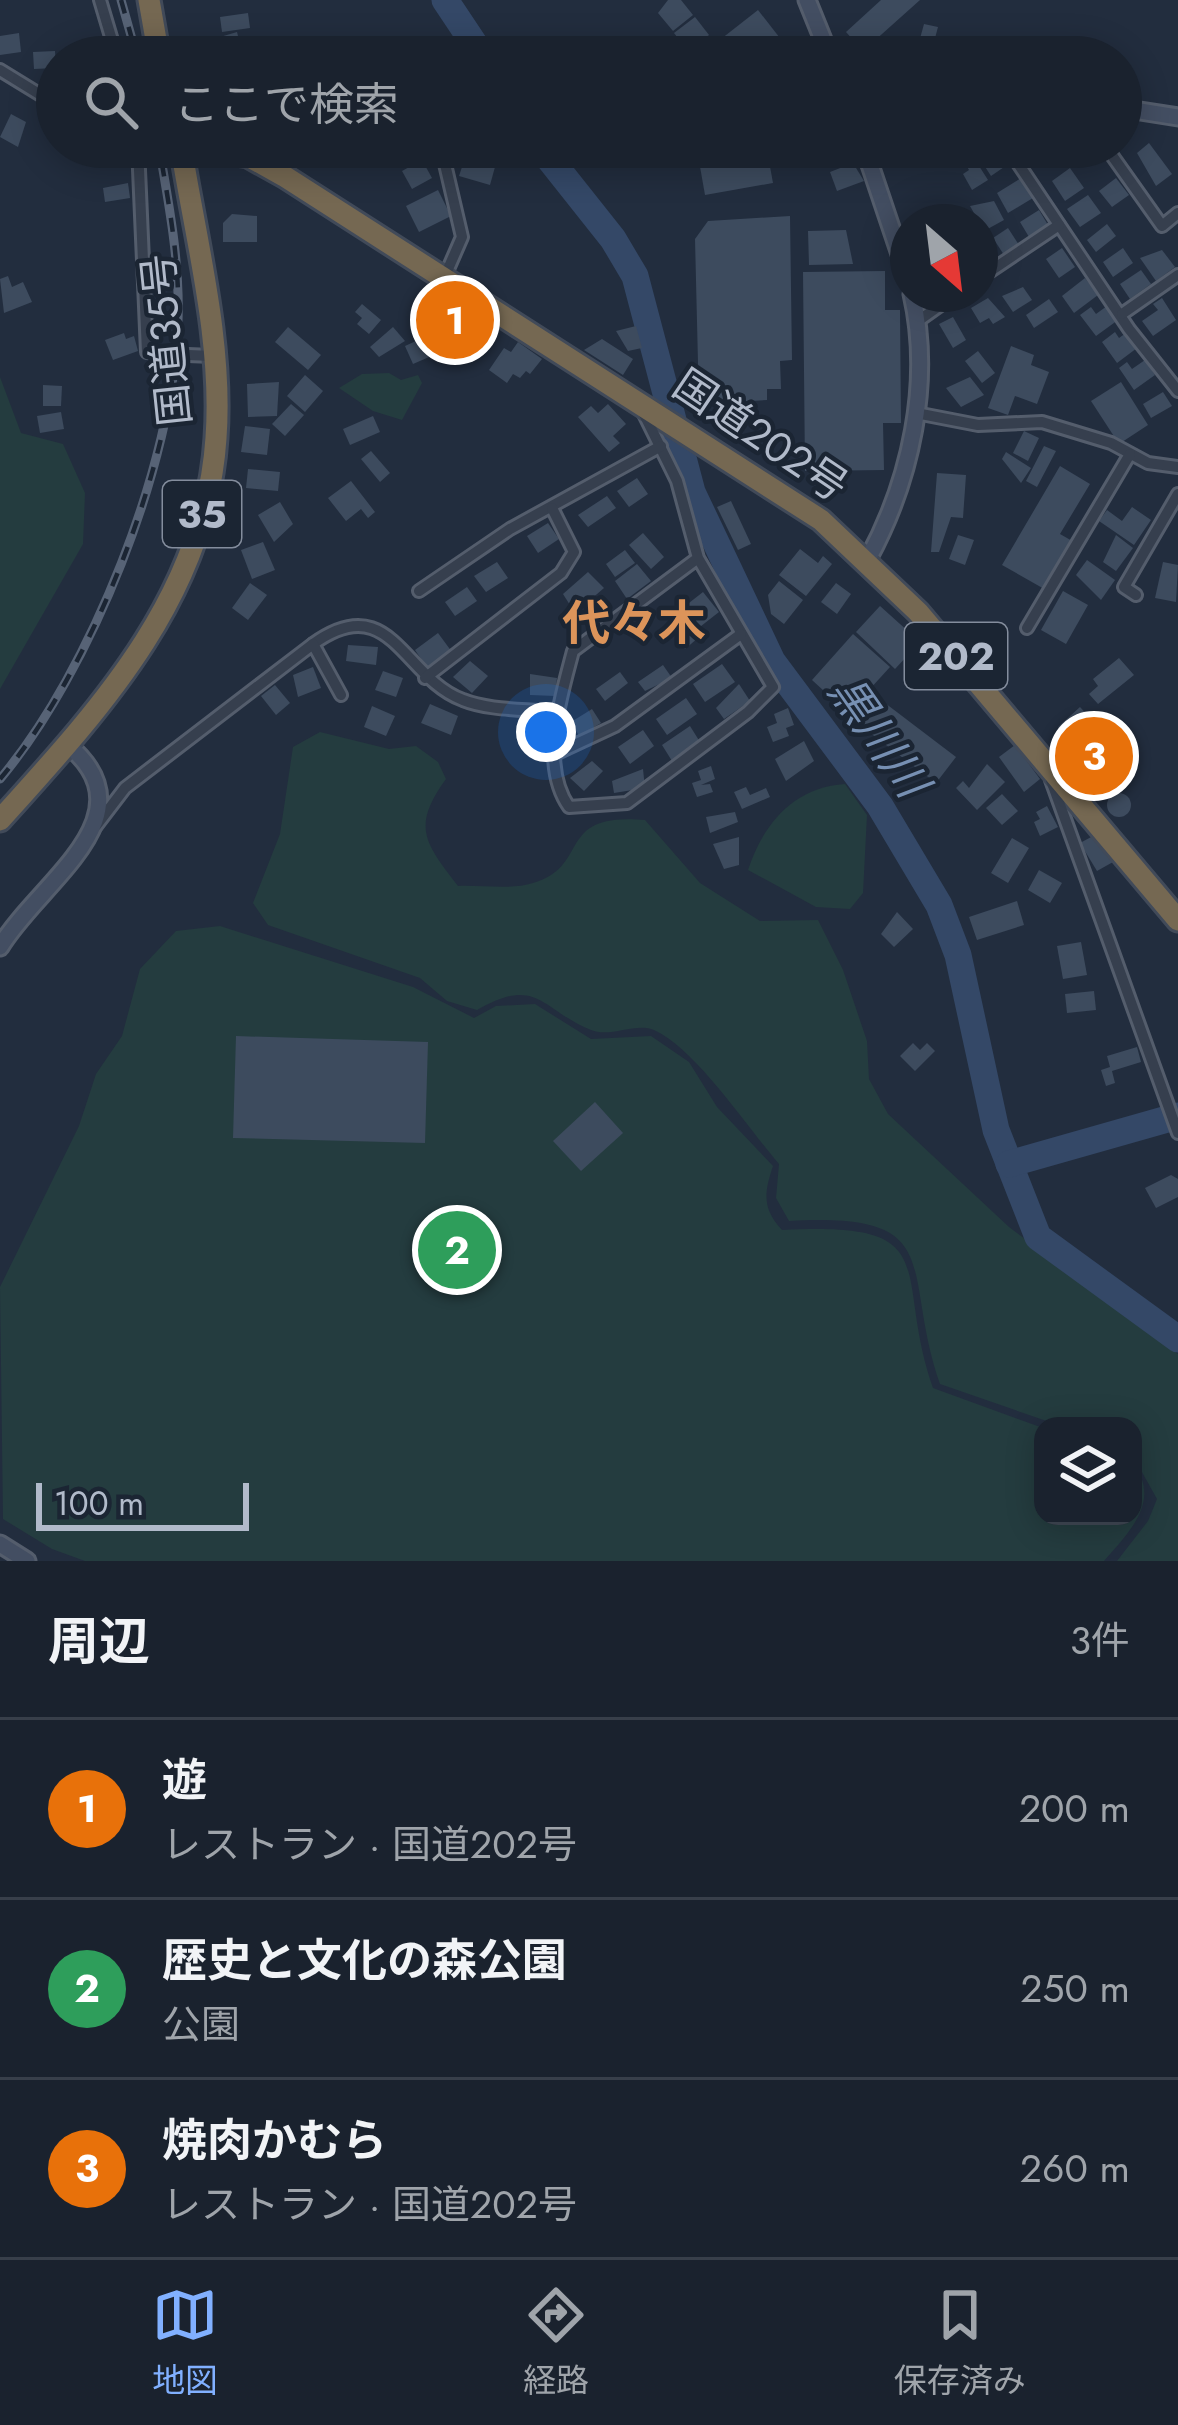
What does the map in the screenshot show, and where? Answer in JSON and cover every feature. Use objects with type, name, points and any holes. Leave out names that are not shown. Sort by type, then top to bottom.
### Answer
[{"type":"highway","points":[[149,0],[155,36]]},
{"type":"highway","name":"国道35号","points":[[0,820],[142,652],[185,571],[209,493],[217,435],[212,356],[184,168]]},
{"type":"highway","name":"国道202号","points":[[268,168],[695,435],[821,520],[868,559],[1178,920]]},
{"type":"street","points":[[100,0],[111,36]]},
{"type":"street","points":[[807,0],[822,36]]},
{"type":"street","points":[[0,70],[36,92]]},
{"type":"street","points":[[1142,111],[1178,117]]},
{"type":"street","points":[[139,168],[146,352],[158,353]]},
{"type":"street","points":[[445,276],[462,237],[446,168]]},
{"type":"street","points":[[871,168],[890,224]]},
{"type":"street","points":[[1021,168],[1178,391]]},
{"type":"street","points":[[1121,168],[1162,226],[1178,213]]},
{"type":"street","points":[[998,266],[1059,225]]},
{"type":"street","points":[[1122,314],[1178,275]]},
{"type":"street","points":[[868,559],[890,518],[916,413],[923,360],[916,312]]},
{"type":"street","points":[[918,320],[930,312]]},
{"type":"street","points":[[188,355],[212,356]]},
{"type":"street","points":[[631,395],[661,446],[698,557],[773,687],[748,712],[627,803],[568,807],[557,790],[556,754],[558,713],[573,651],[698,557]]},
{"type":"street","points":[[916,413],[977,424],[1042,422],[1178,467]]},
{"type":"street","points":[[418,591],[509,530],[661,446]]},
{"type":"street","points":[[1027,628],[1130,454]]},
{"type":"street","points":[[1136,595],[1124,587],[1178,494]]},
{"type":"street","points":[[425,678],[561,573],[574,552],[552,508]]},
{"type":"street","points":[[0,946],[125,788],[338,629],[375,628],[403,646],[425,678],[464,701],[558,713]]},
{"type":"street","points":[[556,754],[615,726],[741,634]]},
{"type":"street","points":[[314,644],[341,695]]},
{"type":"street","points":[[68,745],[92,765],[102,791],[96,826]]},
{"type":"street","points":[[1045,761],[1178,1133]]},
{"type":"street","points":[[0,1544],[27,1561]]},
{"type":"green space","points":[[389,373],[401,380],[418,375],[422,383],[402,420],[373,411],[339,388],[362,374]]},
{"type":"green space","points":[[0,377],[21,433],[63,444],[85,493],[83,544],[0,689]]},
{"type":"green space","points":[[320,732],[389,749],[416,746],[438,762],[446,779],[428,810],[426,834],[458,886],[533,883],[563,865],[585,832],[597,824],[645,820],[700,883],[760,921],[818,920],[843,970],[867,1041],[869,1079],[888,1114],[1009,1227],[1178,1354],[1178,1561],[1117,1561],[1148,1521],[1157,1499],[1142,1472],[1142,1417],[1035,1417],[940,1384],[910,1256],[897,1238],[875,1226],[789,1221],[776,1198],[779,1164],[704,1071],[670,1040],[647,1028],[591,1030],[526,995],[513,995],[477,1010],[447,1001],[420,978],[268,925],[253,903],[280,834],[293,747]]},
{"type":"green space","points":[[845,784],[867,815],[863,893],[850,909],[816,907],[748,870],[762,838],[783,811],[810,792]]},
{"type":"green space","points":[[220,926],[413,987],[474,1018],[496,1006],[535,1004],[591,1039],[651,1036],[689,1062],[717,1107],[773,1166],[767,1200],[782,1230],[870,1234],[892,1245],[905,1261],[933,1388],[1034,1425],[1034,1525],[1132,1527],[1104,1561],[85,1561],[52,1549],[3,1519],[0,1287],[79,1126],[96,1074],[122,1036],[140,969],[176,931]]},
{"type":"building","points":[[668,0],[681,0],[693,15],[673,31],[658,13]]},
{"type":"building","points":[[881,0],[920,0],[880,36],[846,32]]},
{"type":"building","points":[[758,10],[778,36],[725,36]]},
{"type":"building","points":[[248,13],[250,28],[222,32],[220,17]]},
{"type":"building","points":[[695,17],[709,35],[676,36],[674,33]]},
{"type":"building","points":[[924,24],[938,27],[936,36],[921,36]]},
{"type":"building","points":[[19,33],[21,52],[0,55],[0,36]]},
{"type":"building","points":[[11,114],[26,122],[18,147],[0,137]]},
{"type":"building","points":[[1149,143],[1172,174],[1156,186],[1142,162],[1142,149]]},
{"type":"building","points":[[426,168],[432,178],[412,189],[402,171]]},
{"type":"building","points":[[462,168],[495,168],[490,185],[459,176]]},
{"type":"building","points":[[700,168],[770,168],[773,183],[705,195]]},
{"type":"building","points":[[856,168],[864,181],[837,191],[830,172]]},
{"type":"building","points":[[980,168],[988,180],[972,190],[963,174]]},
{"type":"building","points":[[1070,168],[1084,188],[1065,201],[1052,181]]},
{"type":"building","points":[[1021,178],[1033,198],[1008,213],[997,193]]},
{"type":"building","points":[[1116,178],[1129,195],[1112,207],[1099,191]]},
{"type":"building","points":[[128,183],[130,198],[105,202],[103,188]]},
{"type":"building","points":[[438,190],[451,216],[419,232],[406,206]]},
{"type":"building","points":[[1088,195],[1101,213],[1080,227],[1067,209]]},
{"type":"building","points":[[1039,210],[1048,225],[1029,237],[1020,222]]},
{"type":"building","points":[[232,214],[257,216],[257,242],[223,242],[223,223]]},
{"type":"building","points":[[790,216],[792,360],[780,361],[781,389],[767,389],[767,400],[699,404],[695,239],[708,221]]},
{"type":"building","points":[[1107,224],[1116,236],[1096,252],[1087,240]]},
{"type":"building","points":[[1008,228],[1019,245],[1004,255],[998,235]]},
{"type":"building","points":[[846,230],[853,264],[809,265],[808,231]]},
{"type":"building","points":[[1062,248],[1075,267],[1059,278],[1046,259]]},
{"type":"building","points":[[1123,248],[1133,263],[1113,277],[1103,262]]},
{"type":"building","points":[[1162,250],[1175,267],[1156,281],[1140,258]]},
{"type":"building","points":[[1141,270],[1151,284],[1130,299],[1120,284]]},
{"type":"building","points":[[885,271],[885,310],[900,312],[901,423],[883,423],[884,470],[805,471],[803,272]]},
{"type":"building","points":[[8,276],[12,287],[23,282],[32,302],[4,313],[0,279]]},
{"type":"building","points":[[1085,278],[1098,295],[1074,313],[1062,296]]},
{"type":"building","points":[[1023,287],[1032,300],[1013,312],[1002,296]]},
{"type":"building","points":[[1162,298],[1176,320],[1153,336],[1142,321],[1158,310],[1153,304]]},
{"type":"building","points":[[1049,299],[1058,312],[1034,328],[1026,315]]},
{"type":"building","points":[[362,304],[381,320],[369,334],[357,324],[362,318],[355,312]]},
{"type":"building","points":[[1107,306],[1118,320],[1096,336],[1080,315],[1091,307],[1096,314]]},
{"type":"building","points":[[998,309],[1005,317],[993,324],[989,318],[980,323],[973,312]]},
{"type":"building","points":[[459,311],[470,335],[451,344],[440,320]]},
{"type":"building","points":[[953,317],[966,340],[953,348],[939,324]]},
{"type":"building","points":[[636,326],[642,348],[628,351],[616,331]]},
{"type":"building","points":[[288,327],[321,355],[308,370],[275,342]]},
{"type":"building","points":[[393,327],[405,341],[379,357],[370,347]]},
{"type":"building","points":[[442,329],[450,348],[413,364],[405,346]]},
{"type":"building","points":[[1115,332],[1119,338],[1126,333],[1137,348],[1117,363],[1102,342]]},
{"type":"building","points":[[124,333],[126,339],[134,336],[138,351],[113,360],[105,340]]},
{"type":"building","points":[[602,339],[633,359],[623,375],[584,350]]},
{"type":"building","points":[[518,342],[542,359],[530,374],[526,371],[520,378],[513,374],[507,383],[489,370],[504,348],[511,352]]},
{"type":"building","points":[[1011,346],[1034,355],[1031,365],[1049,372],[1037,404],[1015,396],[1008,415],[988,408]]},
{"type":"building","points":[[978,351],[995,373],[982,383],[965,361]]},
{"type":"building","points":[[1145,360],[1155,375],[1134,390],[1119,368],[1127,362],[1132,369]]},
{"type":"building","points":[[305,375],[323,391],[305,412],[287,396]]},
{"type":"building","points":[[970,377],[984,395],[961,407],[946,388]]},
{"type":"building","points":[[279,382],[277,416],[248,417],[247,384]]},
{"type":"building","points":[[1121,382],[1148,425],[1119,444],[1091,401]]},
{"type":"building","points":[[43,385],[62,386],[61,406],[43,406]]},
{"type":"building","points":[[1163,392],[1172,406],[1151,418],[1143,404]]},
{"type":"building","points":[[291,404],[304,415],[285,436],[272,424]]},
{"type":"building","points":[[608,404],[626,424],[613,436],[620,443],[609,452],[578,417],[591,406],[598,413]]},
{"type":"building","points":[[61,412],[64,429],[40,433],[37,416]]},
{"type":"building","points":[[373,416],[380,432],[350,445],[343,429]]},
{"type":"building","points":[[245,426],[270,429],[267,455],[241,452]]},
{"type":"building","points":[[1024,431],[1039,438],[1028,461],[1013,453]]},
{"type":"building","points":[[1044,446],[1056,451],[1037,487],[1026,481]]},
{"type":"building","points":[[371,451],[390,473],[380,482],[361,459]]},
{"type":"building","points":[[1006,452],[1031,468],[1021,483],[1002,459]]},
{"type":"building","points":[[1060,466],[1090,484],[1060,534],[1074,542],[1046,590],[1002,565]]},
{"type":"building","points":[[248,469],[280,472],[278,491],[246,488]]},
{"type":"building","points":[[937,473],[966,475],[963,518],[951,517],[939,552],[931,552]]},
{"type":"building","points":[[637,478],[648,494],[629,507],[617,491]]},
{"type":"building","points":[[351,481],[375,512],[368,518],[361,509],[346,521],[328,498]]},
{"type":"building","points":[[607,496],[616,508],[588,527],[578,515]]},
{"type":"building","points":[[731,501],[751,544],[738,550],[717,507]]},
{"type":"building","points":[[280,502],[293,524],[274,542],[258,515]]},
{"type":"building","points":[[1132,507],[1151,520],[1134,545],[1099,521],[1107,510],[1122,521]]},
{"type":"building","points":[[548,523],[559,539],[538,553],[527,536]]},
{"type":"building","points":[[643,533],[664,557],[651,569],[629,545]]},
{"type":"building","points":[[958,535],[974,540],[965,565],[949,559]]},
{"type":"building","points":[[1116,535],[1133,548],[1116,571],[1103,562]]},
{"type":"building","points":[[263,542],[275,570],[252,579],[241,550]]},
{"type":"building","points":[[800,549],[818,563],[823,556],[832,564],[806,596],[779,575]]},
{"type":"building","points":[[625,550],[635,563],[615,577],[606,564]]},
{"type":"building","points":[[1087,560],[1115,580],[1101,600],[1076,575]]},
{"type":"building","points":[[497,562],[508,578],[486,592],[474,576]]},
{"type":"building","points":[[1163,562],[1178,565],[1176,602],[1155,598]]},
{"type":"building","points":[[637,564],[651,581],[627,599],[615,581]]},
{"type":"building","points":[[588,572],[604,588],[575,613],[563,594]]},
{"type":"building","points":[[779,581],[803,600],[784,624],[771,614],[768,595]]},
{"type":"building","points":[[250,583],[267,595],[248,620],[232,608]]},
{"type":"building","points":[[836,583],[851,594],[837,614],[821,602]]},
{"type":"building","points":[[467,587],[477,601],[455,616],[445,602]]},
{"type":"building","points":[[1063,591],[1088,605],[1066,644],[1041,630]]},
{"type":"building","points":[[703,592],[719,612],[696,630],[680,610]]},
{"type":"building","points":[[880,606],[920,642],[895,669],[856,632]]},
{"type":"building","points":[[679,615],[698,638],[685,649],[666,625]]},
{"type":"building","points":[[438,633],[452,652],[428,669],[415,650]]},
{"type":"building","points":[[853,634],[890,667],[848,713],[812,680]]},
{"type":"building","points":[[348,645],[378,647],[376,665],[346,661]]},
{"type":"building","points":[[1119,658],[1134,675],[1098,704],[1089,694],[1098,686],[1093,679]]},
{"type":"building","points":[[470,661],[488,676],[472,693],[453,677]]},
{"type":"building","points":[[722,664],[735,682],[705,702],[693,684]]},
{"type":"building","points":[[663,665],[672,678],[645,691],[638,682]]},
{"type":"building","points":[[313,667],[321,688],[298,697],[293,675]]},
{"type":"building","points":[[383,671],[403,678],[396,697],[375,690]]},
{"type":"building","points":[[620,672],[628,683],[605,701],[596,689]]},
{"type":"building","points":[[530,674],[557,678],[555,696],[530,695]]},
{"type":"building","points":[[739,684],[750,701],[724,719],[716,708]]},
{"type":"building","points":[[275,685],[290,703],[276,715],[261,696]]},
{"type":"building","points":[[686,698],[697,714],[667,735],[656,719]]},
{"type":"building","points":[[881,700],[956,757],[936,783],[861,726]]},
{"type":"building","points":[[430,704],[458,716],[451,735],[421,723]]},
{"type":"building","points":[[372,706],[395,716],[386,736],[364,727]]},
{"type":"building","points":[[1080,707],[1093,721],[1084,729],[1096,741],[1122,733],[1129,756],[1105,764],[1108,773],[1088,780],[1078,748],[1058,727]]},
{"type":"building","points":[[788,708],[794,725],[786,728],[789,736],[773,742],[767,727],[777,723],[774,714]]},
{"type":"building","points":[[592,709],[601,723],[579,736],[571,722]]},
{"type":"building","points":[[690,726],[700,742],[672,761],[662,745]]},
{"type":"building","points":[[643,730],[654,746],[630,764],[618,747]]},
{"type":"building","points":[[804,741],[814,761],[786,781],[775,759]]},
{"type":"building","points":[[1015,745],[1040,779],[1024,792],[999,757]]},
{"type":"building","points":[[592,761],[603,771],[584,791],[570,778]]},
{"type":"building","points":[[987,764],[1005,782],[977,810],[956,788],[963,781],[969,788]]},
{"type":"building","points":[[711,766],[715,779],[701,785],[710,784],[713,792],[697,797],[692,783],[701,780],[698,771]]},
{"type":"building","points":[[643,769],[645,788],[614,793],[612,781]]},
{"type":"building","points":[[746,787],[750,795],[766,788],[770,797],[742,809],[734,792]]},
{"type":"building","points":[[1119,793],[1131,805],[1119,817],[1107,805]]},
{"type":"building","points":[[1002,794],[1018,811],[1002,825],[986,808]]},
{"type":"building","points":[[1047,806],[1058,827],[1040,836],[1034,822],[1040,819],[1036,812]]},
{"type":"building","points":[[735,812],[738,822],[710,833],[706,817]]},
{"type":"building","points":[[1093,836],[1113,862],[1097,871],[1080,843]]},
{"type":"building","points":[[739,837],[739,865],[724,869],[713,844]]},
{"type":"building","points":[[1012,838],[1029,848],[1008,883],[991,873]]},
{"type":"building","points":[[1039,870],[1062,883],[1050,903],[1028,890]]},
{"type":"building","points":[[1017,901],[1024,925],[977,940],[969,917]]},
{"type":"building","points":[[897,912],[913,929],[894,947],[881,934]]},
{"type":"building","points":[[1081,942],[1087,975],[1063,979],[1057,946]]},
{"type":"building","points":[[1094,991],[1096,1010],[1067,1013],[1065,994]]},
{"type":"building","points":[[236,1036],[428,1042],[425,1143],[233,1138]]},
{"type":"building","points":[[913,1043],[920,1050],[927,1043],[935,1051],[915,1071],[900,1056]]},
{"type":"building","points":[[1137,1047],[1141,1062],[1112,1071],[1115,1083],[1106,1086],[1101,1070],[1110,1067],[1107,1056]]},
{"type":"building","points":[[595,1102],[623,1133],[581,1171],[553,1141]]},
{"type":"building","points":[[1171,1175],[1178,1179],[1178,1197],[1156,1208],[1145,1188]]},
{"type":"waterway","name":"黒川川","points":[[445,0],[469,36]]},
{"type":"waterway","name":"黒川川","points":[[557,168],[613,239],[635,276],[692,492],[772,661],[880,806],[939,905],[958,955],[996,1130],[1038,1237],[1178,1339]]},
{"type":"waterway","points":[[1009,1164],[1178,1116]]},
{"type":"tunnel","points":[[158,353],[188,355]]},
{"type":"railway","points":[[121,0],[131,36]]},
{"type":"railway","points":[[0,779],[66,682],[95,624],[122,563],[161,437],[178,321],[173,234],[162,168]]},
{"type":"place","name":"遊","points":[[455,320]]},
{"type":"place","name":"焼肉かむら","points":[[1094,756]]},
{"type":"place","name":"歴史と文化の森公園","points":[[457,1250]]},
{"type":"district","name":"代々木","points":[[634,623]]}]
